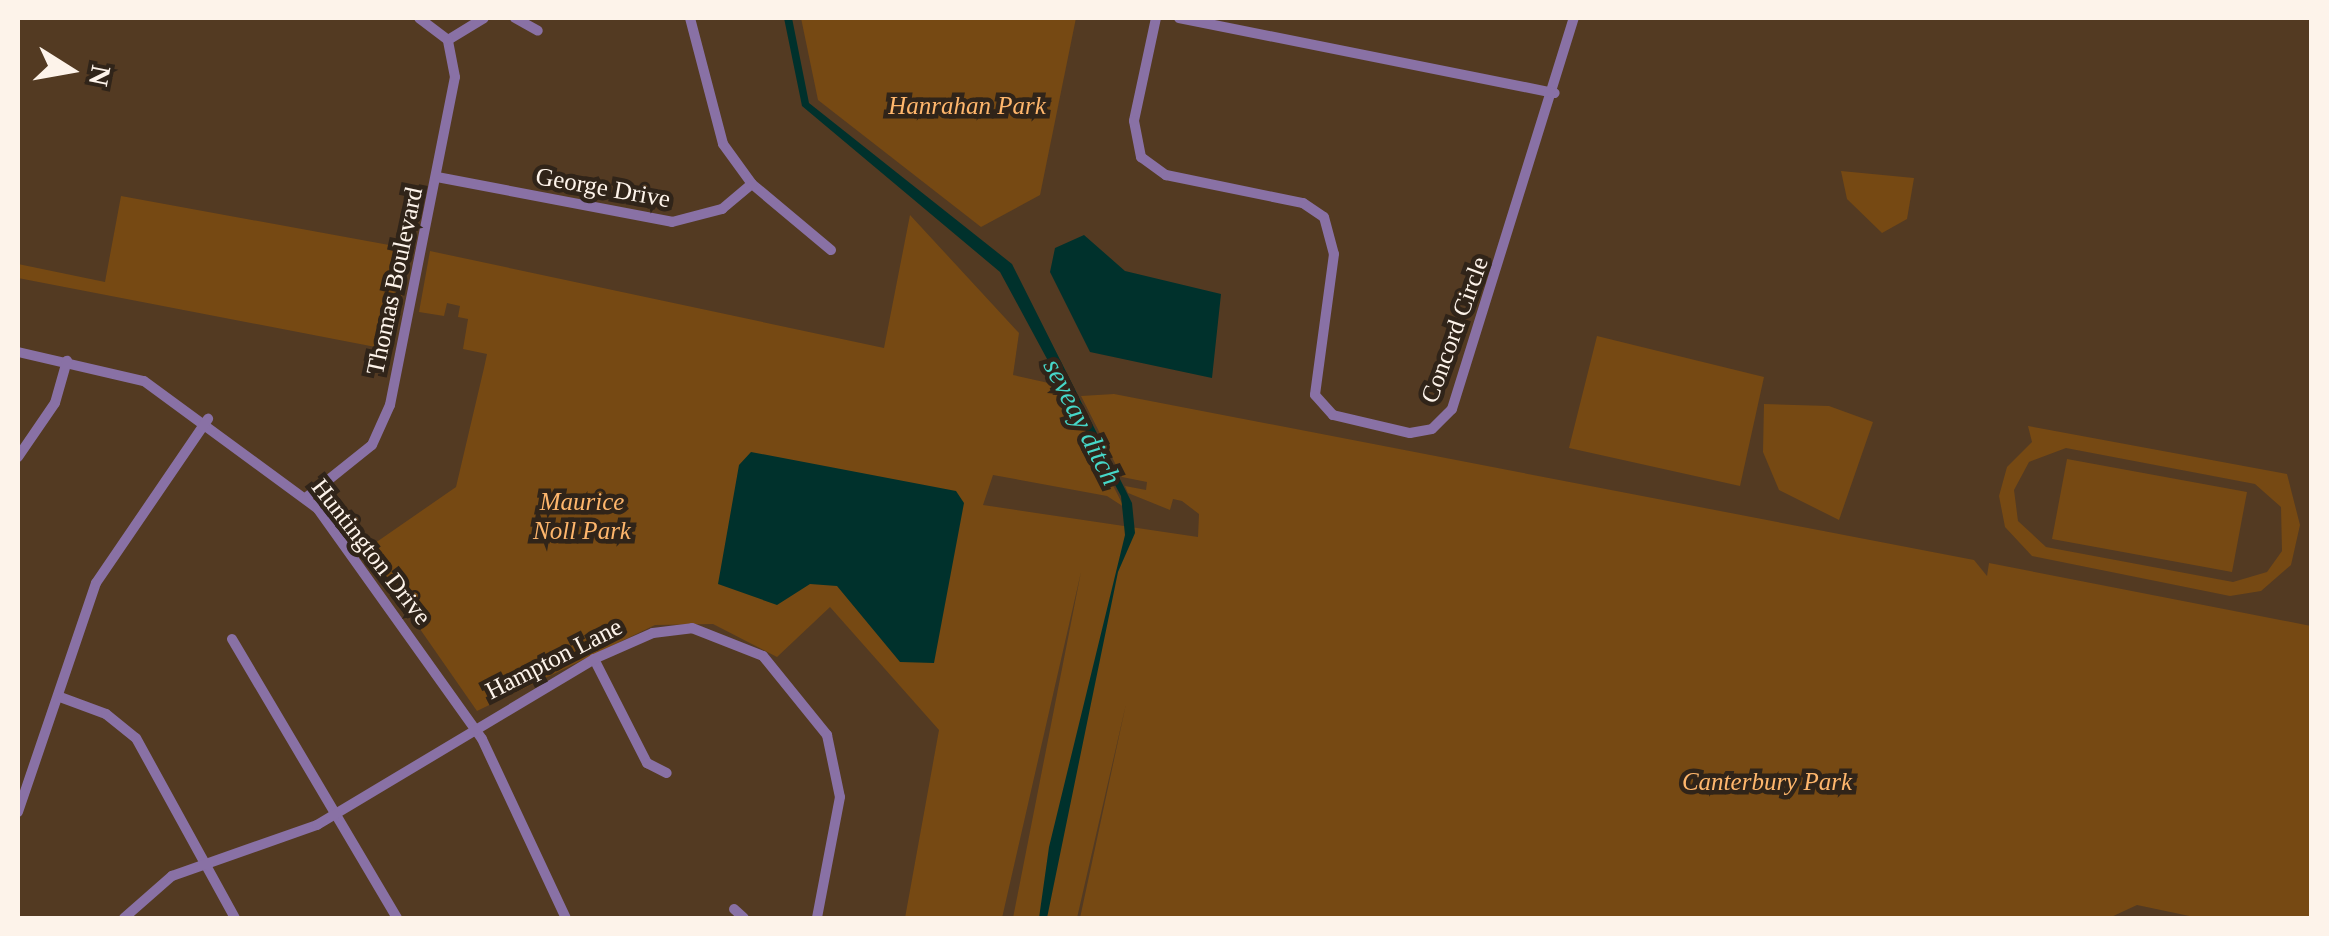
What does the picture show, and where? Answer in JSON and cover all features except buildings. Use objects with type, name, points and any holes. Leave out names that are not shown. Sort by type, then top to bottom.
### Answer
[{"type":"street","points":[[419,18],[448,40],[484,18]]},
{"type":"street","points":[[514,18],[538,31]]},
{"type":"street","points":[[690,18],[712,122],[752,184],[831,250]]},
{"type":"street","name":"Concord Circle","points":[[1156,18],[1136,149],[1166,175],[1303,203],[1324,217],[1334,254],[1312,385],[1328,412],[1378,428],[1423,432],[1452,409],[1555,93],[1574,18]]},
{"type":"street","points":[[1179,18],[1555,93]]},
{"type":"street","name":"Thomas Boulevard","points":[[307,497],[360,458],[385,420],[455,77],[448,40]]},
{"type":"street","name":"George Drive","points":[[437,177],[672,222],[722,209],[752,184]]},
{"type":"street","name":"Huntington Drive","points":[[18,352],[144,381],[208,419],[307,497],[473,725],[566,918]]},
{"type":"street","points":[[18,458],[55,403],[67,361]]},
{"type":"street","points":[[18,812],[96,582],[208,419]]},
{"type":"street","name":"Hampton Lane","points":[[124,918],[172,876],[338,813],[473,725],[594,659],[653,632],[692,628],[739,641],[776,670],[827,734],[840,776],[817,918]]},
{"type":"street","points":[[232,639],[397,918]]},
{"type":"street","points":[[594,659],[647,763],[667,774]]},
{"type":"street","points":[[60,697],[106,714],[136,738],[210,863],[234,918]]},
{"type":"street","points":[[734,908],[744,918]]},
{"type":"green space","name":"Hanrahan Park","points":[[801,18],[1076,18],[1040,195],[981,227],[818,100]]},
{"type":"green space","points":[[1841,171],[1914,178],[1907,219],[1882,233],[1847,199]]},
{"type":"green space","points":[[121,196],[411,249],[391,350],[18,278],[18,264],[105,282]]},
{"type":"green space","points":[[910,215],[1019,333],[1013,375],[1062,386],[1124,507],[1107,496],[993,475],[983,505],[1198,537],[1199,514],[1182,501],[1173,499],[1170,510],[1128,493],[1125,486],[1146,490],[1147,482],[1122,477],[1081,396],[1114,394],[1974,560],[1987,576],[1989,563],[2311,626],[2311,918],[2199,918],[2137,905],[2109,918],[1080,918],[1126,704],[1077,918],[1013,918],[1081,572],[1002,918],[905,918],[939,730],[830,607],[777,657],[713,624],[655,625],[477,711],[365,550],[456,487],[484,368],[487,354],[463,349],[468,319],[458,317],[460,306],[447,303],[444,316],[419,312],[430,251],[884,348]]},
{"type":"green space","points":[[1597,336],[1764,377],[1740,486],[1569,448]]},
{"type":"green space","points":[[1764,404],[1829,406],[1873,422],[1839,520],[1779,490],[1763,452]]},
{"type":"green space","points":[[2028,426],[2287,474],[2300,525],[2291,565],[2261,591],[2230,596],[2032,556],[2005,527],[1999,496],[2007,467],[2032,442]],"holes":[[[2066,448],[2255,484],[2281,507],[2282,551],[2267,572],[2233,582],[2046,547],[2018,521],[2014,490],[2029,462]]]},
{"type":"green space","points":[[2067,459],[2247,492],[2232,572],[2052,539]]},
{"type":"water","name":"seveay ditch","points":[[784,18],[792,18],[809,103],[1012,264],[1132,503],[1135,533],[1118,572],[1047,918],[1039,918],[1049,847],[1125,535],[1121,496],[1000,272],[802,106]]},
{"type":"water","points":[[1084,235],[1125,271],[1221,294],[1212,378],[1090,352],[1050,272],[1055,248]]},
{"type":"water","points":[[751,452],[956,491],[964,503],[934,663],[900,662],[837,586],[810,584],[777,605],[718,584],[739,465]]},
{"type":"park label","name":"Maurice Noll Park","points":[[582,518]]},
{"type":"park label","name":"Canterbury Park","points":[[1767,782]]}]
